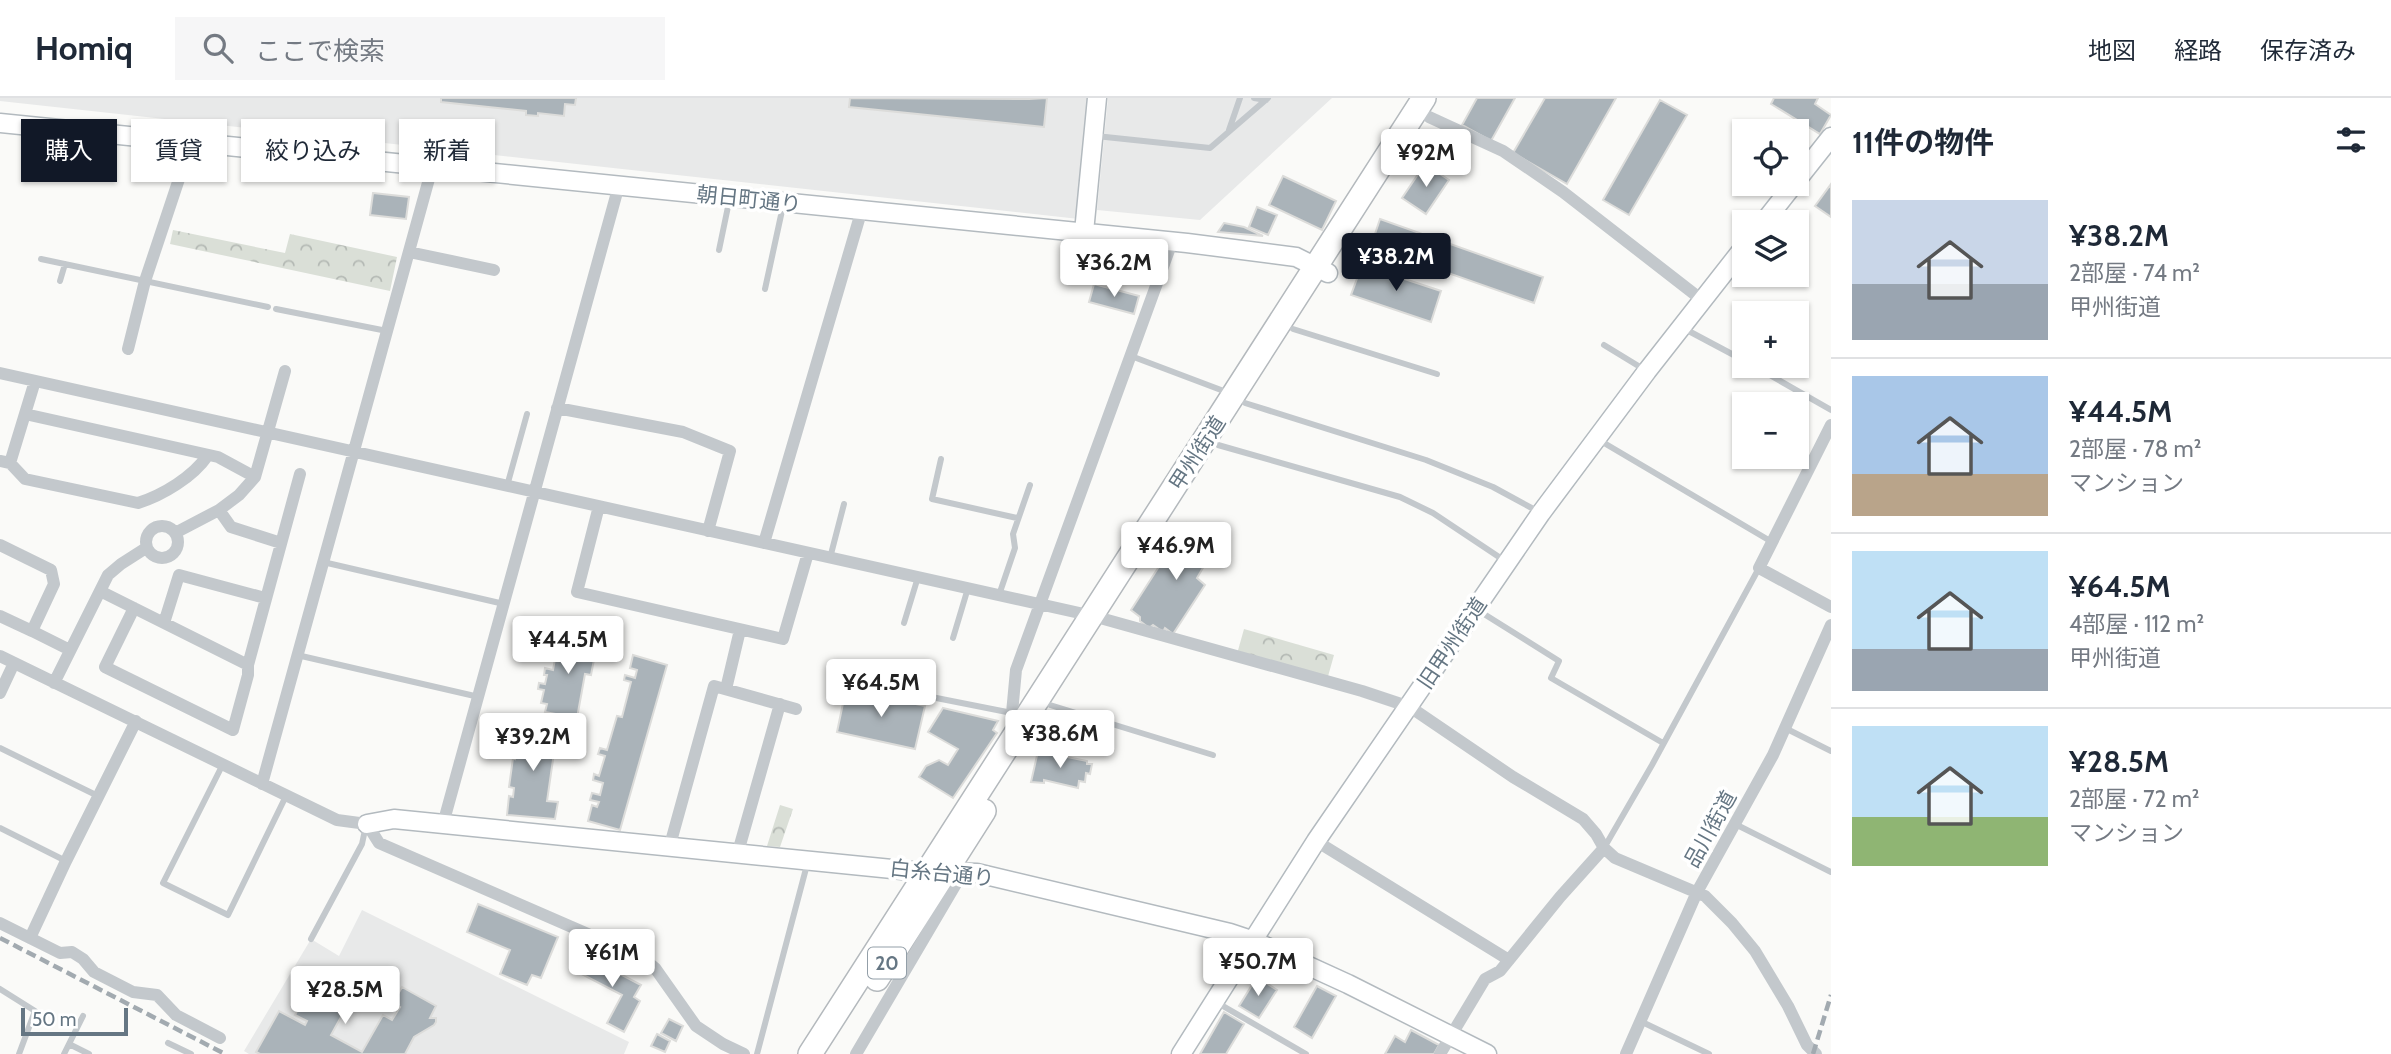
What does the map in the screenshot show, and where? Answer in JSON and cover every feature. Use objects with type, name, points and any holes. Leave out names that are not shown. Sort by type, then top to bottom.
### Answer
[{"type":"highway","name":"甲州街道","points":[[828,1054],[946,872],[1050,705],[1100,618],[1322,270],[1432,104]]},
{"type":"highway","name":"甲州街道","points":[[810,1054],[946,872],[1015,722],[1100,618],[1218,445],[1240,399],[1293,329],[1322,270]]},
{"type":"street","points":[[1084,232],[1097,98]]},
{"type":"street","points":[[1432,104],[1563,192],[1702,300]]},
{"type":"street","name":"朝日町通り","points":[[0,123],[131,137]]},
{"type":"street","points":[[1809,165],[1831,137]]},
{"type":"street","name":"朝日町通り","points":[[227,147],[399,165]]},
{"type":"street","name":"朝日町通り","points":[[495,174],[1172,242],[1296,257],[1322,270]]},
{"type":"street","points":[[128,349],[145,281],[178,182]]},
{"type":"street","points":[[262,783],[428,182]]},
{"type":"street","points":[[443,824],[619,185]]},
{"type":"street","points":[[1773,210],[1784,196]]},
{"type":"street","points":[[764,543],[862,209]]},
{"type":"street","points":[[1015,722],[1016,670],[1172,242]]},
{"type":"street","points":[[409,252],[494,270]]},
{"type":"street","name":"旧甲州街道","points":[[1181,1054],[1316,842],[1541,513],[1732,262]]},
{"type":"street","points":[[175,533],[219,510],[239,495],[255,477],[285,371]]},
{"type":"street","points":[[0,373],[1100,618],[1362,691],[1410,707],[1513,777],[1583,819],[1604,848],[1615,858],[1705,896],[1755,951],[1809,1051]]},
{"type":"street","points":[[34,381],[5,462],[25,479],[138,503],[148,500],[188,475],[201,465],[208,455]]},
{"type":"street","points":[[557,408],[683,432],[730,451],[708,531]]},
{"type":"street","points":[[24,414],[218,457],[255,477]]},
{"type":"street","points":[[1831,425],[1759,568],[1831,607]]},
{"type":"street","points":[[134,608],[105,667],[233,730],[265,598],[300,474]]},
{"type":"street","points":[[599,506],[577,592],[783,639],[808,553]]},
{"type":"street","points":[[219,510],[231,527],[281,543]]},
{"type":"street","points":[[166,526],[178,538],[177,547],[170,556],[153,556],[146,548],[147,535],[155,527],[166,526]]},
{"type":"street","points":[[0,545],[51,570],[54,575],[54,584],[32,631]]},
{"type":"street","points":[[54,682],[108,575],[146,548]]},
{"type":"street","points":[[164,623],[179,575],[265,598]]},
{"type":"street","points":[[100,591],[248,665]]},
{"type":"street","points":[[0,616],[70,650]]},
{"type":"street","name":"品川街道","points":[[1626,1054],[1697,892],[1773,755],[1831,625]]},
{"type":"street","points":[[726,689],[740,629]]},
{"type":"street","points":[[0,656],[337,820],[367,824],[379,843],[643,958],[655,968],[696,1026],[744,1054]]},
{"type":"street","points":[[0,693],[14,663]]},
{"type":"street","points":[[670,845],[714,686],[796,709]]},
{"type":"street","points":[[738,852],[780,704]]},
{"type":"street","points":[[30,938],[136,721]]},
{"type":"street","name":"白糸台通り","points":[[367,824],[394,820],[443,824],[995,877],[1254,941],[1348,984],[1487,1054]]},
{"type":"street","points":[[1316,842],[1509,960]]},
{"type":"street","points":[[1440,1054],[1485,979],[1500,971],[1604,848]]},
{"type":"street","points":[[856,1054],[946,872]]},
{"type":"street","points":[[0,923],[60,953],[72,952],[83,959],[94,972],[133,992],[157,995],[176,1015],[220,1038]]},
{"type":"lane","points":[[1227,135],[1240,98]]},
{"type":"lane","points":[[1254,98],[1267,99]]},
{"type":"lane","points":[[1094,136],[1210,148],[1267,99]]},
{"type":"lane","points":[[719,250],[730,197]]},
{"type":"lane","points":[[765,289],[784,202]]},
{"type":"lane","points":[[41,259],[387,331]]},
{"type":"lane","points":[[60,281],[65,264]]},
{"type":"lane","points":[[1681,327],[1732,354]]},
{"type":"lane","points":[[1293,329],[1437,374]]},
{"type":"lane","points":[[1604,345],[1647,371]]},
{"type":"lane","points":[[1130,355],[1240,399],[1426,460],[1493,487],[1541,513]]},
{"type":"lane","points":[[1775,378],[1831,410]]},
{"type":"lane","points":[[508,486],[527,414]]},
{"type":"lane","points":[[1597,439],[1772,542]]},
{"type":"lane","points":[[1218,445],[1400,497],[1433,513],[1507,562]]},
{"type":"lane","points":[[942,459],[933,499],[1017,518]]},
{"type":"lane","points":[[999,595],[1015,548],[1013,534],[1017,518],[1030,485]]},
{"type":"lane","points":[[830,558],[844,505]]},
{"type":"lane","points":[[323,562],[504,604]]},
{"type":"lane","points":[[1604,848],[1759,568]]},
{"type":"lane","points":[[904,623],[918,577]]},
{"type":"lane","points":[[953,638],[968,588]]},
{"type":"lane","points":[[1475,608],[1559,661],[1551,678],[1663,743]]},
{"type":"lane","points":[[297,654],[479,697]]},
{"type":"lane","points":[[876,686],[1015,722]]},
{"type":"lane","points":[[1050,705],[1213,755]]},
{"type":"lane","points":[[1785,728],[1831,751]]},
{"type":"lane","points":[[0,748],[98,796]]},
{"type":"lane","points":[[223,764],[163,883],[228,915],[286,796]]},
{"type":"lane","points":[[310,939],[362,844],[367,824]]},
{"type":"lane","points":[[1735,824],[1831,872]]},
{"type":"lane","points":[[0,828],[66,860]]},
{"type":"lane","points":[[757,1054],[808,859]]},
{"type":"lane","points":[[0,989],[35,1011],[19,1054]]},
{"type":"lane","points":[[1214,1001],[1306,1054]]},
{"type":"lane","points":[[64,1054],[83,1016]]},
{"type":"lane","points":[[1640,1021],[1709,1054]]},
{"type":"lane","points":[[69,1044],[89,1054]]},
{"type":"lane","points":[[167,1044],[191,1054]]},
{"type":"shaded area","points":[[0,98],[1089,98],[1079,219],[495,155],[495,119],[399,119],[399,145],[385,143],[385,119],[241,119],[241,127],[227,126],[227,119],[165,119],[0,101]]},
{"type":"shaded area","points":[[1108,98],[1332,98],[1200,220],[1097,210]]},
{"type":"shaded area","points":[[362,910],[629,1042],[624,1054],[249,1054],[244,1051],[311,939],[339,956]]},
{"type":"green space","points":[[173,230],[285,253],[290,234],[397,257],[390,291],[170,244]]},
{"type":"green space","points":[[1244,629],[1334,655],[1327,680],[1237,654]]},
{"type":"green space","points":[[780,805],[793,809],[780,847],[767,846]]},
{"type":"building","points":[[441,98],[576,98],[575,105],[565,104],[564,116],[538,113],[538,116],[526,115],[526,111],[441,102]]},
{"type":"building","points":[[850,98],[1047,98],[1044,127],[849,107]]},
{"type":"building","points":[[1477,98],[1515,98],[1491,141],[1462,125]]},
{"type":"building","points":[[1545,98],[1616,98],[1567,184],[1513,153]]},
{"type":"building","points":[[1774,98],[1818,98],[1815,104],[1831,115],[1820,134],[1809,127],[1809,119],[1796,119],[1771,104]]},
{"type":"building","points":[[1660,100],[1687,115],[1629,215],[1603,200]]},
{"type":"building","points":[[1443,133],[1468,145],[1456,171],[1431,159]]},
{"type":"building","points":[[1425,164],[1449,180],[1426,214],[1402,198]]},
{"type":"building","points":[[1283,176],[1336,201],[1322,230],[1269,205]]},
{"type":"building","points":[[1831,184],[1831,217],[1815,206]]},
{"type":"building","points":[[373,193],[409,197],[406,219],[370,215]]},
{"type":"building","points":[[1257,207],[1277,215],[1268,235],[1249,227]]},
{"type":"building","points":[[1380,219],[1543,277],[1534,303],[1371,246]]},
{"type":"building","points":[[1224,223],[1244,227],[1263,236],[1218,232]]},
{"type":"building","points":[[1362,265],[1441,291],[1431,322],[1351,295]]},
{"type":"building","points":[[1094,284],[1139,296],[1134,314],[1089,302]]},
{"type":"building","points":[[1187,523],[1218,542],[1197,578],[1205,585],[1173,634],[1165,628],[1163,632],[1153,625],[1149,628],[1131,610]]},
{"type":"building","points":[[555,634],[562,636],[561,641],[565,642],[565,638],[597,644],[591,675],[585,674],[577,718],[545,712],[547,704],[541,703],[544,690],[538,689],[539,683],[545,684],[545,668],[553,670],[557,648],[553,647]]},
{"type":"building","points":[[633,655],[667,665],[620,830],[588,821],[592,805],[597,807],[599,802],[590,800],[592,793],[600,795],[603,783],[593,780],[594,774],[599,776],[605,756],[598,754],[600,748],[607,750],[617,716],[622,717],[631,682],[624,680],[625,675],[635,678],[637,670],[630,668]]},
{"type":"building","points":[[846,689],[925,706],[915,749],[837,732]]},
{"type":"building","points":[[943,708],[998,721],[993,730],[997,733],[953,798],[919,777],[926,766],[939,760],[948,765],[958,749],[928,732]]},
{"type":"building","points":[[519,722],[554,726],[552,739],[556,739],[547,801],[558,802],[555,819],[507,815],[509,796],[513,797],[514,788],[509,787],[513,758],[515,759],[517,743],[525,744],[525,740],[517,736]]},
{"type":"building","points":[[1068,729],[1078,731],[1077,735],[1085,736],[1083,746],[1060,742],[1061,731],[1068,732]]},
{"type":"building","points":[[1038,751],[1087,761],[1087,764],[1092,764],[1090,774],[1086,773],[1085,782],[1079,781],[1078,788],[1044,780],[1044,783],[1031,782]]},
{"type":"building","points":[[478,904],[558,937],[541,978],[532,975],[527,985],[500,974],[510,950],[467,932]]},
{"type":"building","points":[[580,953],[641,985],[634,997],[640,1001],[624,1032],[607,1023],[622,995],[572,969]]},
{"type":"building","points":[[1257,977],[1277,990],[1259,1018],[1239,1006]]},
{"type":"building","points":[[313,978],[351,999],[331,1035],[362,1052],[383,1015],[392,1020],[400,1007],[393,1003],[402,987],[436,1006],[430,1018],[436,1018],[436,1022],[414,1037],[405,1054],[256,1052],[279,1011],[305,1025],[307,1021],[295,1015]]},
{"type":"building","points":[[1317,986],[1336,996],[1312,1038],[1294,1027]]},
{"type":"building","points":[[1224,1012],[1244,1024],[1226,1054],[1200,1054]]},
{"type":"building","points":[[669,1019],[683,1026],[676,1041],[661,1033]]},
{"type":"building","points":[[1411,1030],[1439,1045],[1434,1054],[1385,1054],[1395,1036],[1405,1042]]},
{"type":"building","points":[[657,1034],[670,1041],[665,1052],[651,1046]]},
{"type":"railway","points":[[0,938],[225,1054]]},
{"type":"railway","points":[[1813,1054],[1831,995]]}]
